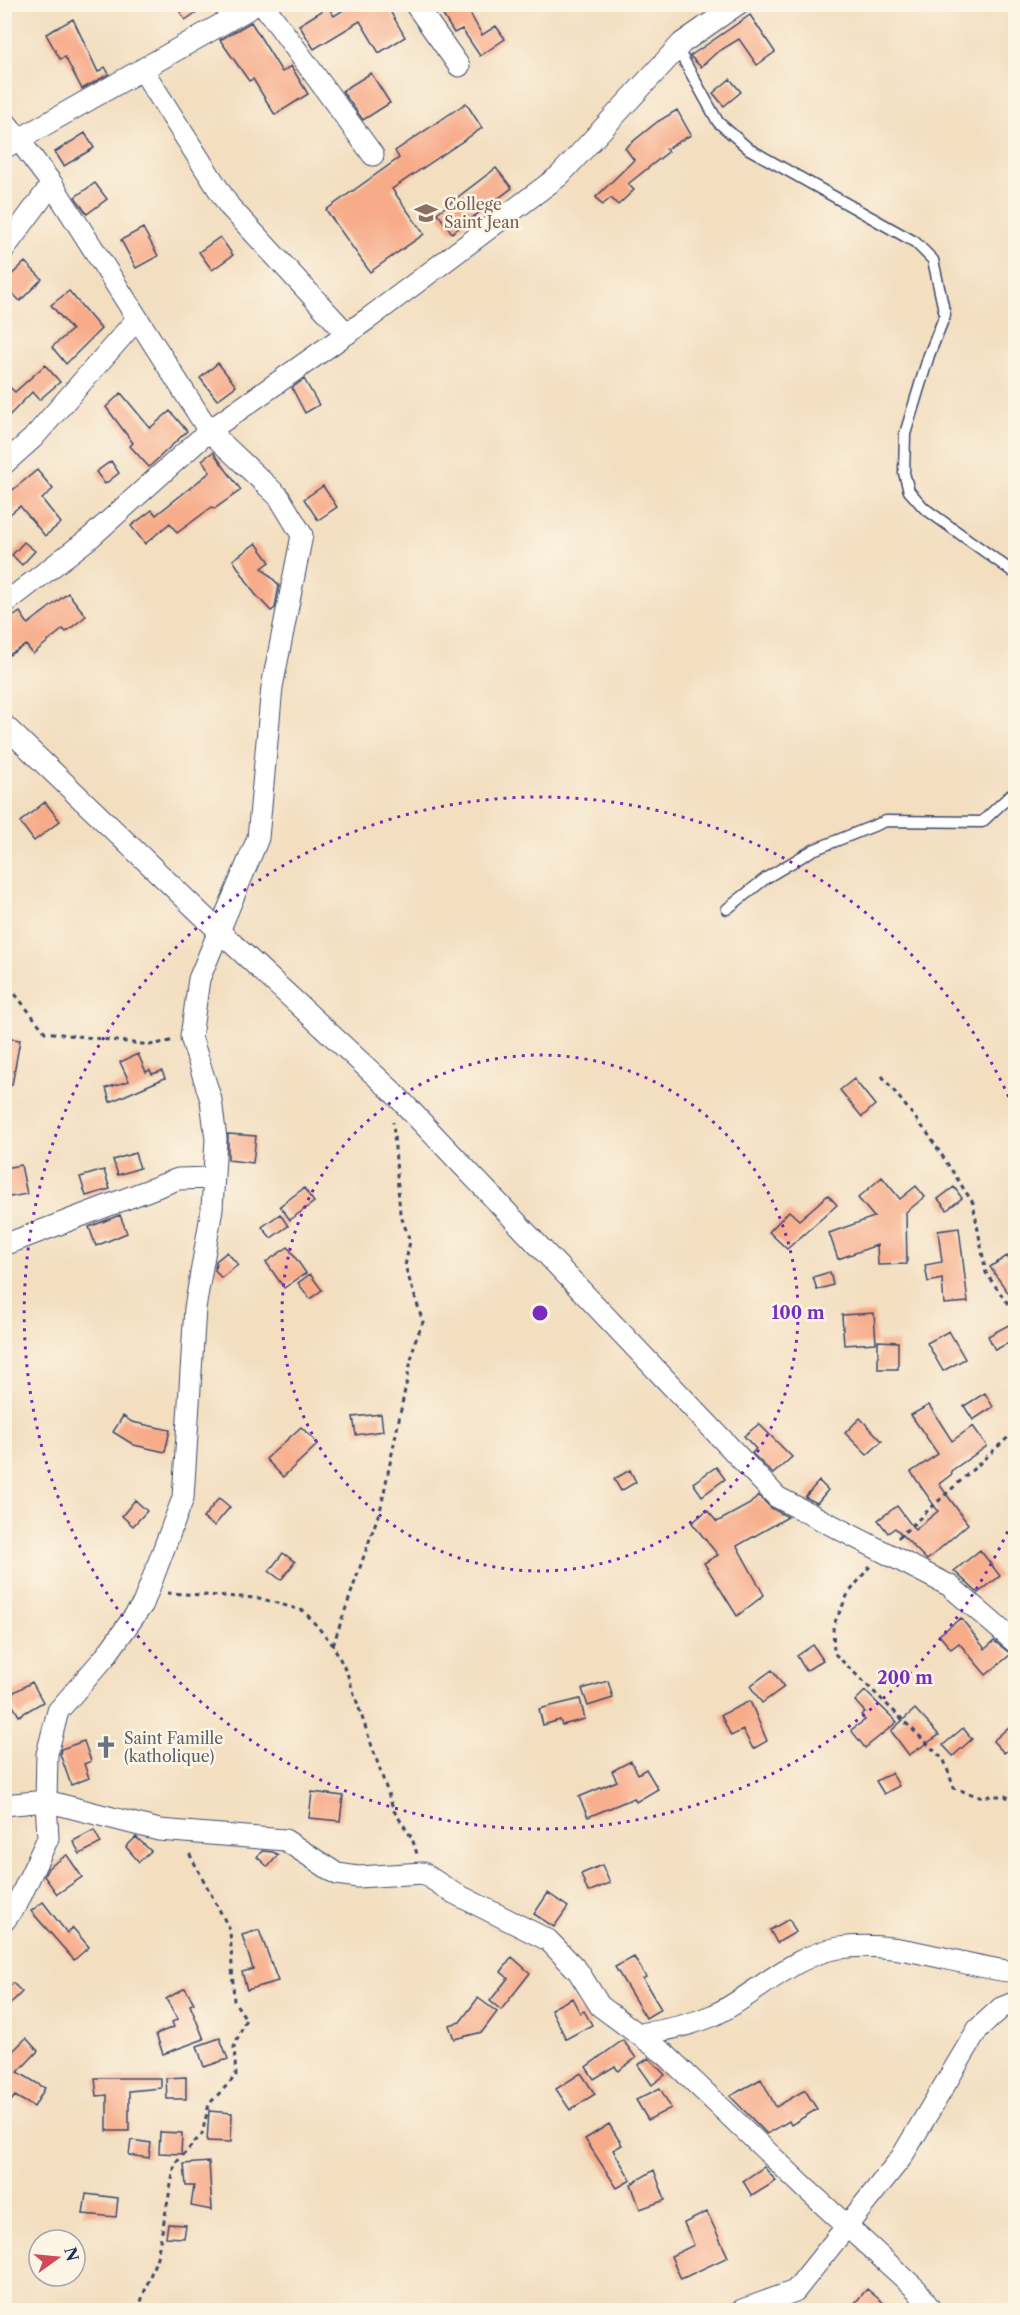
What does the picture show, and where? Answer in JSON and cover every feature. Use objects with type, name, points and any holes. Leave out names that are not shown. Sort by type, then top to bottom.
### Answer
[{"type":"street","points":[[12,144],[257,4]]},
{"type":"street","points":[[263,4],[373,155]]},
{"type":"street","points":[[415,4],[459,66]]},
{"type":"street","points":[[4,604],[91,537],[209,431],[348,334],[559,176],[677,48],[738,4]]},
{"type":"street","points":[[142,69],[229,206],[348,334]]},
{"type":"street","points":[[4,120],[12,144],[52,184],[209,431],[279,497],[302,536],[272,687],[258,838],[199,979],[191,1037],[211,1100],[216,1139],[212,1178],[213,1209],[195,1308],[183,1498],[143,1604],[105,1657],[58,1711],[47,1754],[48,1838],[17,1904],[4,1921]]},
{"type":"street","points":[[4,249],[52,184]]},
{"type":"street","points":[[4,464],[33,438],[137,319]]},
{"type":"street","points":[[4,725],[220,932],[392,1091],[777,1497],[950,1586],[1016,1643]]},
{"type":"street","points":[[4,1245],[178,1179],[212,1178]]},
{"type":"street","points":[[4,1805],[46,1801],[159,1830],[285,1840],[337,1874],[358,1877],[423,1873],[452,1893],[548,1940],[578,1971],[600,2006],[665,2054],[917,2290],[931,2310]]},
{"type":"street","points":[[639,2034],[665,2030],[714,2015],[798,1963],[838,1948],[883,1946],[1016,1972]]},
{"type":"street","points":[[742,2310],[795,2291],[901,2158],[978,2029],[1001,2008],[1016,2002]]},
{"type":"lane","points":[[677,48],[718,122],[749,149],[915,242],[933,260],[945,315],[929,355],[905,434],[904,473],[909,491],[924,508],[1016,574]]},
{"type":"lane","points":[[727,909],[766,878],[813,850],[885,821],[982,822],[1016,790]]},
{"type":"path","points":[[4,980],[45,1032],[150,1045],[191,1037]]},
{"type":"path","points":[[882,1076],[928,1134],[973,1203],[986,1273],[1016,1315]]},
{"type":"path","points":[[333,1645],[381,1508],[415,1341],[423,1322],[405,1266],[410,1241],[400,1213],[392,1091]]},
{"type":"path","points":[[1016,1430],[882,1551],[848,1594],[833,1626],[834,1653],[944,1761],[954,1788],[977,1796],[1005,1796],[1016,1802]]},
{"type":"path","points":[[148,1592],[259,1598],[304,1611],[333,1645],[347,1673],[393,1811],[412,1838],[423,1873]]},
{"type":"path","points":[[138,2310],[157,2257],[175,2164],[202,2134],[209,2104],[236,2076],[234,2047],[246,2019],[234,2001],[230,1930],[177,1832]]},
{"type":"building","points":[[175,4],[209,4],[185,20]]},
{"type":"building","points":[[353,4],[386,4],[405,37],[379,53],[360,21],[314,49],[299,25],[328,7],[334,16]]},
{"type":"building","points":[[454,4],[465,4],[482,35],[496,26],[505,39],[480,56],[462,29],[454,33],[441,12]]},
{"type":"building","points":[[750,15],[775,52],[757,65],[739,39],[716,53],[701,67],[690,56]]},
{"type":"building","points":[[73,19],[98,72],[105,67],[109,74],[82,89],[65,57],[60,59],[46,34]]},
{"type":"building","points":[[251,22],[282,72],[291,66],[308,94],[275,115],[253,79],[249,81],[220,40]]},
{"type":"building","points":[[371,73],[390,103],[363,120],[342,91]]},
{"type":"building","points":[[730,79],[741,92],[724,106],[713,93]]},
{"type":"building","points":[[466,103],[482,128],[392,189],[424,234],[370,272],[326,210],[399,158],[395,151]]},
{"type":"building","points":[[677,110],[691,135],[666,149],[668,152],[628,184],[634,190],[618,205],[611,198],[602,205],[596,197],[634,160],[625,148],[657,122]]},
{"type":"building","points":[[85,133],[94,148],[64,166],[55,152]]},
{"type":"building","points":[[496,168],[512,188],[452,233],[437,213]]},
{"type":"building","points":[[95,183],[107,199],[87,214],[75,197]]},
{"type":"building","points":[[143,228],[158,256],[136,268],[121,240]]},
{"type":"building","points":[[220,237],[233,255],[212,270],[199,252]]},
{"type":"building","points":[[25,262],[42,279],[20,301],[4,285],[4,282]]},
{"type":"building","points":[[69,291],[101,329],[66,364],[52,347],[72,330],[51,305]]},
{"type":"building","points":[[218,363],[236,386],[217,400],[200,378]]},
{"type":"building","points":[[45,365],[60,382],[39,400],[32,392],[4,421],[4,382],[15,392]]},
{"type":"building","points":[[304,379],[319,405],[305,413],[292,388]]},
{"type":"building","points":[[121,393],[150,428],[170,411],[187,431],[149,467],[130,446],[133,443],[106,407]]},
{"type":"building","points":[[213,452],[241,490],[214,509],[212,507],[177,533],[170,523],[145,544],[131,526],[152,510],[156,515],[210,472],[202,460]]},
{"type":"building","points":[[111,461],[119,473],[105,484],[96,472]]},
{"type":"building","points":[[37,470],[53,489],[42,499],[61,523],[45,536],[20,506],[4,519],[4,493],[9,493]]},
{"type":"building","points":[[323,486],[337,507],[318,520],[304,499]]},
{"type":"building","points":[[24,542],[35,551],[22,565],[12,555]]},
{"type":"building","points":[[256,543],[270,562],[262,568],[279,585],[275,608],[271,611],[255,594],[233,560]]},
{"type":"building","points":[[68,593],[86,616],[66,632],[63,629],[33,654],[26,645],[4,658],[4,623],[20,612],[28,624]]},
{"type":"building","points":[[45,802],[60,821],[34,841],[20,822]]},
{"type":"building","points":[[4,1038],[20,1040],[12,1085],[4,1085]]},
{"type":"building","points":[[138,1054],[146,1072],[150,1070],[152,1074],[162,1071],[165,1078],[110,1102],[106,1088],[129,1081],[120,1062]]},
{"type":"building","points":[[854,1079],[875,1105],[862,1117],[840,1090]]},
{"type":"building","points":[[228,1134],[256,1136],[253,1163],[228,1160]]},
{"type":"building","points":[[135,1153],[140,1168],[118,1175],[113,1160]]},
{"type":"building","points":[[21,1165],[27,1194],[4,1198],[4,1168]]},
{"type":"building","points":[[104,1170],[110,1189],[86,1196],[80,1177]]},
{"type":"building","points":[[882,1177],[900,1199],[916,1186],[925,1197],[906,1212],[907,1264],[878,1265],[877,1245],[838,1259],[829,1233],[874,1217],[858,1198]]},
{"type":"building","points":[[954,1187],[962,1198],[947,1210],[938,1199]]},
{"type":"building","points":[[304,1188],[314,1202],[290,1220],[280,1206]]},
{"type":"building","points":[[828,1195],[837,1205],[787,1249],[769,1232],[789,1211],[799,1220]]},
{"type":"building","points":[[280,1214],[288,1226],[271,1238],[262,1227]]},
{"type":"building","points":[[120,1215],[127,1233],[96,1246],[89,1227]]},
{"type":"building","points":[[959,1228],[968,1302],[944,1304],[942,1279],[928,1282],[925,1265],[942,1262],[938,1231]]},
{"type":"building","points":[[288,1247],[306,1273],[284,1288],[266,1262]]},
{"type":"building","points":[[227,1252],[238,1265],[221,1278],[215,1270],[216,1261]]},
{"type":"building","points":[[1007,1256],[1016,1270],[1016,1304],[990,1267]]},
{"type":"building","points":[[830,1272],[833,1285],[817,1290],[813,1277]]},
{"type":"building","points":[[310,1274],[322,1290],[310,1299],[298,1283]]},
{"type":"building","points":[[874,1313],[876,1343],[844,1345],[842,1315]]},
{"type":"building","points":[[1016,1321],[1016,1339],[995,1350],[988,1336]]},
{"type":"building","points":[[949,1331],[965,1359],[943,1371],[927,1343]]},
{"type":"building","points":[[878,1341],[898,1342],[898,1369],[878,1369]]},
{"type":"building","points":[[985,1393],[993,1407],[973,1420],[964,1406]]},
{"type":"building","points":[[929,1405],[952,1441],[973,1426],[987,1446],[951,1471],[952,1474],[939,1484],[968,1524],[927,1560],[895,1528],[888,1533],[878,1520],[897,1506],[915,1530],[938,1511],[911,1472],[938,1454],[911,1415]]},
{"type":"building","points":[[381,1414],[383,1431],[356,1435],[353,1417]]},
{"type":"building","points":[[123,1416],[132,1422],[170,1430],[165,1452],[134,1445],[113,1432]]},
{"type":"building","points":[[860,1418],[882,1441],[867,1455],[845,1433]]},
{"type":"building","points":[[759,1424],[792,1457],[773,1474],[752,1453],[756,1449],[744,1436]]},
{"type":"building","points":[[301,1427],[318,1444],[283,1477],[266,1459]]},
{"type":"building","points":[[716,1467],[725,1479],[702,1496],[693,1483]]},
{"type":"building","points":[[630,1470],[636,1482],[621,1491],[614,1479]]},
{"type":"building","points":[[819,1481],[828,1490],[817,1503],[805,1497]]},
{"type":"building","points":[[758,1495],[771,1508],[788,1517],[737,1546],[764,1595],[737,1616],[704,1563],[718,1555],[692,1523],[707,1510],[717,1522],[750,1504]]},
{"type":"building","points":[[219,1498],[230,1507],[214,1526],[203,1518]]},
{"type":"building","points":[[135,1500],[147,1511],[133,1526],[122,1516]]},
{"type":"building","points":[[980,1550],[1000,1576],[978,1593],[954,1571]]},
{"type":"building","points":[[283,1553],[295,1562],[281,1580],[269,1571]]},
{"type":"building","points":[[961,1618],[985,1649],[994,1641],[1011,1654],[986,1675],[959,1643],[951,1649],[939,1635]]},
{"type":"building","points":[[813,1645],[823,1660],[806,1671],[797,1656]]},
{"type":"building","points":[[772,1670],[784,1687],[762,1703],[750,1686]]},
{"type":"building","points":[[608,1681],[613,1698],[588,1706],[582,1689]]},
{"type":"building","points":[[32,1682],[43,1702],[19,1716],[7,1696]]},
{"type":"building","points":[[865,1691],[897,1722],[865,1748],[851,1730],[865,1720],[861,1715],[865,1712],[855,1701]]},
{"type":"building","points":[[580,1699],[585,1719],[562,1725],[560,1720],[543,1725],[539,1709]]},
{"type":"building","points":[[750,1701],[767,1741],[753,1749],[743,1730],[731,1736],[721,1715]]},
{"type":"building","points":[[915,1709],[939,1735],[909,1755],[891,1731]]},
{"type":"building","points":[[1016,1721],[1016,1744],[1004,1753],[993,1741]]},
{"type":"building","points":[[963,1728],[972,1739],[953,1756],[943,1745]]},
{"type":"building","points":[[84,1741],[91,1761],[84,1764],[89,1778],[71,1785],[60,1754],[61,1749]]},
{"type":"building","points":[[631,1761],[638,1774],[646,1769],[658,1789],[636,1802],[634,1798],[588,1817],[579,1797],[617,1781],[612,1771]]},
{"type":"building","points":[[892,1773],[899,1786],[884,1794],[876,1781]]},
{"type":"building","points":[[312,1792],[343,1796],[340,1821],[309,1818]]},
{"type":"building","points":[[94,1830],[101,1843],[80,1854],[73,1841]]},
{"type":"building","points":[[136,1837],[151,1851],[139,1862],[126,1847]]},
{"type":"building","points":[[262,1851],[278,1855],[268,1867],[257,1857]]},
{"type":"building","points":[[67,1855],[82,1877],[57,1894],[44,1876],[48,1868]]},
{"type":"building","points":[[602,1865],[610,1883],[588,1892],[581,1874]]},
{"type":"building","points":[[548,1893],[568,1907],[554,1927],[534,1914]]},
{"type":"building","points":[[43,1902],[67,1933],[73,1928],[89,1947],[74,1960],[31,1911]]},
{"type":"building","points":[[789,1919],[796,1932],[777,1943],[770,1930]]},
{"type":"building","points":[[259,1930],[278,1981],[247,1990],[242,1972],[253,1969],[242,1935]]},
{"type":"building","points":[[512,1957],[530,1973],[501,2010],[490,2001],[508,1978],[501,1972]]},
{"type":"building","points":[[634,1957],[646,1977],[643,1979],[661,2009],[646,2018],[615,1967]]},
{"type":"building","points":[[13,1983],[22,1992],[4,2010],[4,1991]]},
{"type":"building","points":[[185,1988],[194,2003],[190,2005],[204,2039],[163,2054],[156,2034],[174,2027],[172,2022],[178,2019],[166,1999]]},
{"type":"building","points":[[478,1998],[497,2012],[482,2032],[454,2039],[449,2025],[460,2022]]},
{"type":"building","points":[[572,1998],[580,2013],[584,2011],[592,2025],[566,2039],[551,2009]]},
{"type":"building","points":[[26,2038],[38,2051],[18,2072],[45,2088],[34,2107],[15,2096],[4,2110],[4,2060]]},
{"type":"building","points":[[220,2038],[228,2059],[204,2067],[197,2046]]},
{"type":"building","points":[[623,2040],[636,2058],[618,2071],[615,2066],[594,2079],[586,2067]]},
{"type":"building","points":[[649,2058],[665,2075],[652,2085],[638,2065]]},
{"type":"building","points":[[581,2073],[595,2094],[570,2110],[556,2089]]},
{"type":"building","points":[[186,2077],[186,2099],[167,2099],[166,2078]]},
{"type":"building","points":[[95,2078],[161,2078],[161,2088],[129,2091],[129,2131],[107,2131],[107,2095],[97,2096]]},
{"type":"building","points":[[761,2079],[776,2107],[805,2090],[817,2109],[791,2125],[789,2121],[767,2134],[730,2096]]},
{"type":"building","points":[[660,2088],[671,2108],[648,2120],[636,2100]]},
{"type":"building","points":[[209,2111],[232,2113],[231,2142],[207,2141]]},
{"type":"building","points":[[609,2124],[622,2145],[613,2150],[631,2180],[617,2188],[585,2139]]},
{"type":"building","points":[[160,2132],[182,2133],[181,2154],[159,2153]]},
{"type":"building","points":[[131,2140],[151,2143],[149,2158],[129,2155]]},
{"type":"building","points":[[209,2162],[212,2210],[191,2206],[194,2186],[186,2186],[184,2164]]},
{"type":"building","points":[[764,2167],[776,2181],[752,2196],[743,2181]]},
{"type":"building","points":[[654,2170],[665,2200],[640,2209],[631,2184]]},
{"type":"building","points":[[86,2194],[118,2198],[116,2217],[83,2214]]},
{"type":"building","points":[[707,2212],[728,2257],[681,2279],[671,2256],[694,2245],[684,2223]]},
{"type":"building","points":[[168,2224],[186,2225],[184,2238],[166,2237]]},
{"type":"building","points":[[867,2289],[892,2310],[849,2310]]},
{"type":"place","name":"College Saint Jean","points":[[426,213]]},
{"type":"place","name":"Saint Famille (katholique)","points":[[106,1747]]}]
